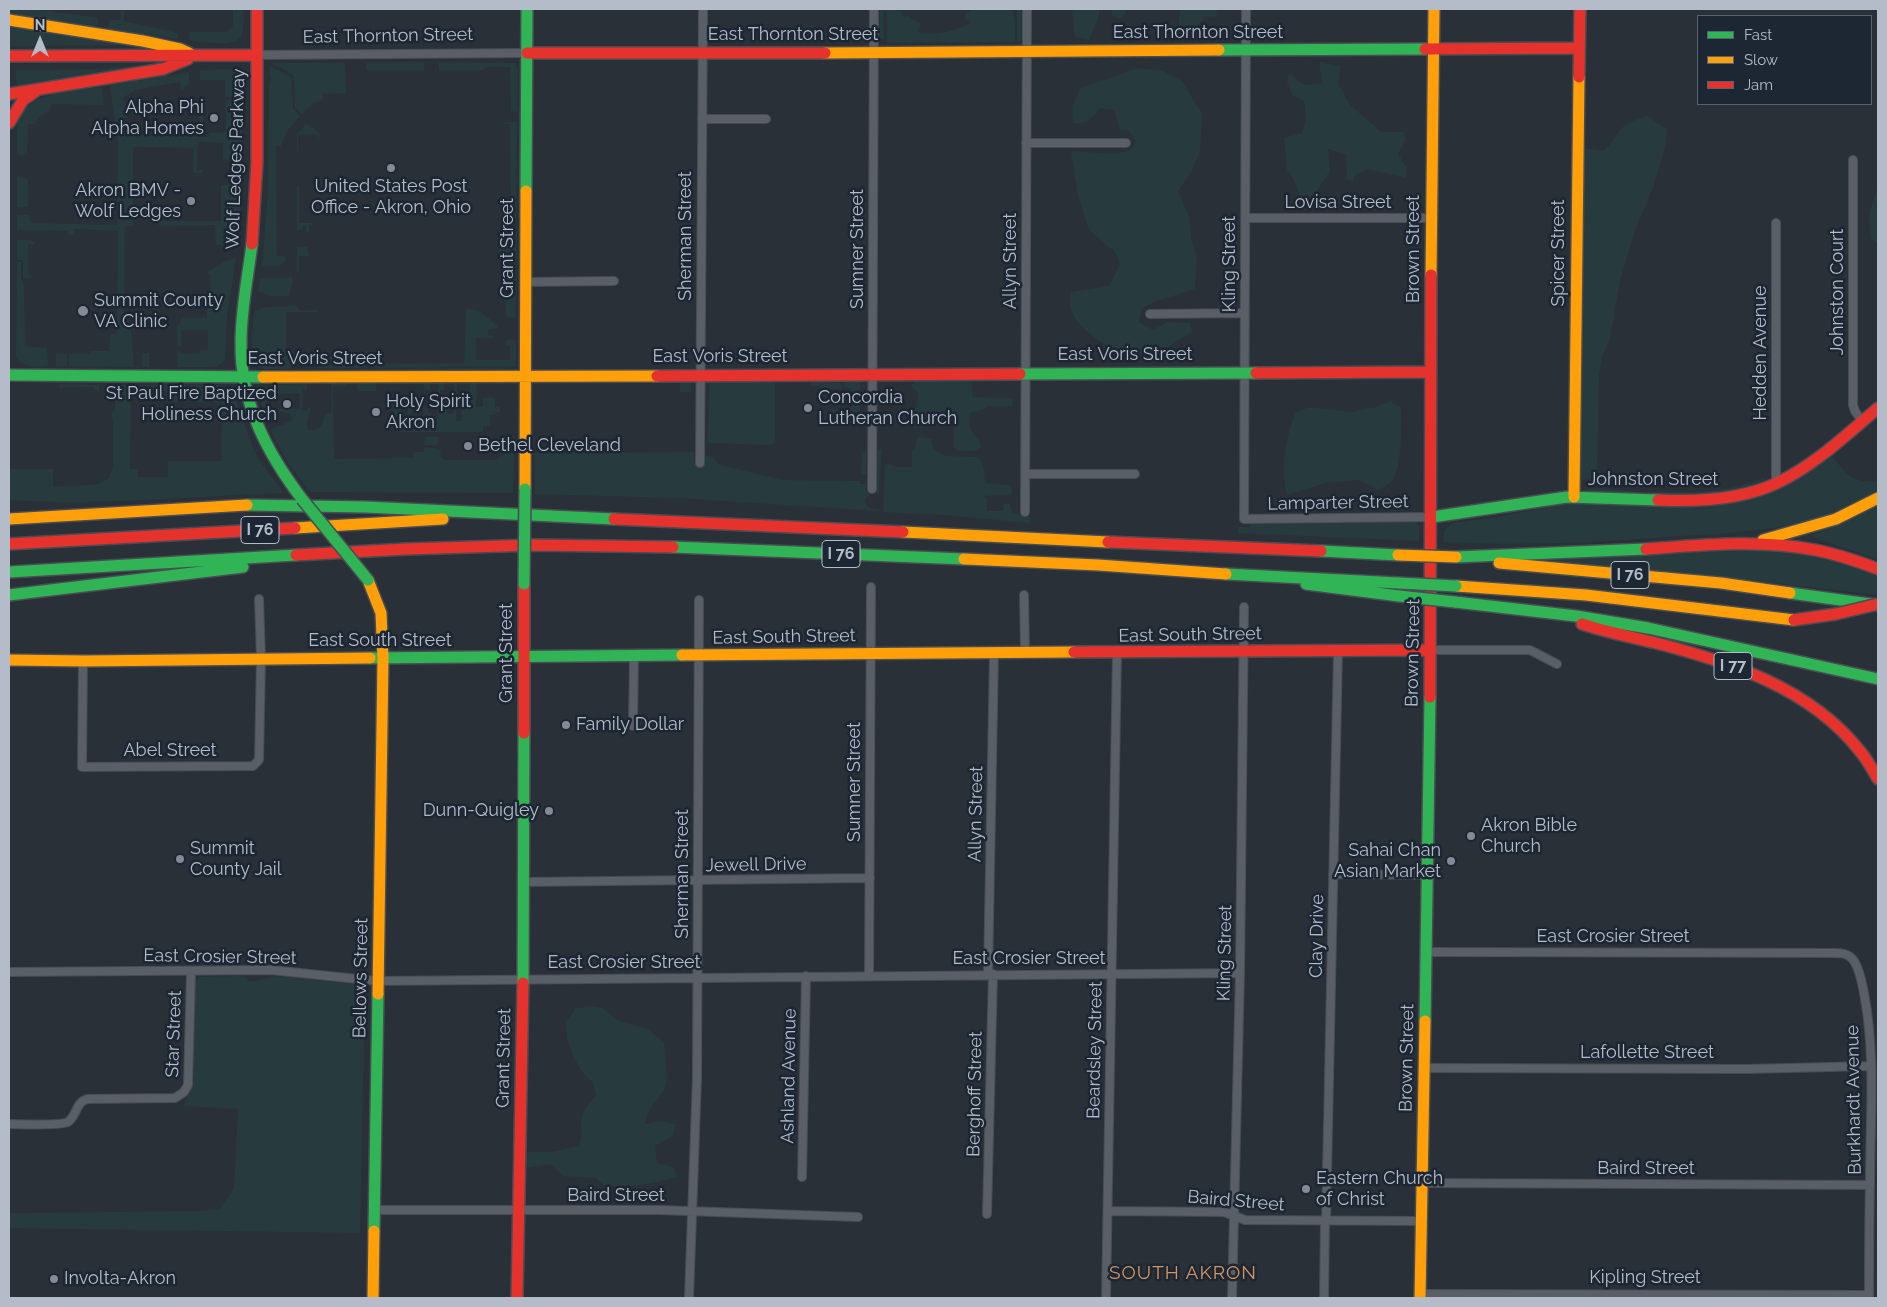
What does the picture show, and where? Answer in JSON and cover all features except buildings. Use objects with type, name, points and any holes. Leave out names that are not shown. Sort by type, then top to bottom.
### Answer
[{"type":"main road","name":"Wolf Ledges Parkway","points":[[257,9],[255,212],[241,324],[242,376],[248,401],[260,434],[274,459],[290,484],[368,580],[381,613],[383,658]]},
{"type":"main road","name":"Grant Street","points":[[517,1298],[523,978],[527,9]]},
{"type":"main road","name":"Brown Street","points":[[1420,1296],[1431,650],[1431,218],[1434,9]]},
{"type":"main road","name":"Spicer Street","points":[[1574,497],[1578,48],[1580,9]]},
{"type":"main road","points":[[9,20],[143,41],[180,49],[195,56]]},
{"type":"main road","name":"East Thornton Street","points":[[527,53],[1578,48]]},
{"type":"main road","name":"East Thornton Street","points":[[9,56],[256,55]]},
{"type":"main road","points":[[9,94],[163,69],[195,56]]},
{"type":"main road","points":[[9,123],[13,114],[26,97],[40,89]]},
{"type":"main road","name":"East Voris Street","points":[[9,374],[242,376],[1431,372]]},
{"type":"main road","name":"Johnston Street","points":[[1432,517],[1474,513],[1530,502],[1574,497],[1694,501],[1727,498],[1776,483],[1812,462],[1878,408]]},
{"type":"main road","points":[[1750,543],[1821,526],[1878,498]]},
{"type":"main road","points":[[9,519],[272,505],[366,507],[512,515]]},
{"type":"main road","points":[[9,510],[126,512]]},
{"type":"main road","name":"I 76","points":[[9,544],[512,515],[1456,557],[1539,568],[1721,583],[1878,604]]},
{"type":"main road","points":[[1456,557],[1607,552],[1750,543],[1803,546],[1824,550],[1878,569]]},
{"type":"main road","name":"I 76","points":[[9,572],[406,549],[535,545],[704,547],[1098,565],[1276,578],[1321,588],[1553,614],[1657,630],[1878,679]]},
{"type":"main road","points":[[9,594],[406,549]]},
{"type":"main road","points":[[1276,578],[1322,578],[1586,596],[1794,620],[1821,618],[1852,612],[1878,604]]},
{"type":"main road","name":"I 77","points":[[1553,614],[1600,631],[1668,646],[1737,667],[1772,681],[1798,696],[1827,717],[1858,747],[1878,779]]},
{"type":"main road","name":"East South Street","points":[[9,660],[524,658],[872,653],[1025,654],[1431,650]]},
{"type":"main road","name":"Bellows Street","points":[[373,1298],[383,658]]},
{"type":"street","name":"Sherman Street","points":[[700,463],[703,9]]},
{"type":"street","name":"Sumner Street","points":[[872,489],[874,9]]},
{"type":"street","name":"Allyn Street","points":[[1026,512],[1028,9]]},
{"type":"street","name":"Kling Street","points":[[1244,519],[1246,9]]},
{"type":"street","name":"East Thornton Street","points":[[256,55],[527,53]]},
{"type":"street","points":[[702,119],[766,119]]},
{"type":"street","points":[[1026,144],[1126,143]]},
{"type":"street","name":"Johnston Court","points":[[1853,160],[1852,405],[1862,421]]},
{"type":"street","name":"Lovisa Street","points":[[1246,218],[1431,218]]},
{"type":"street","name":"Hedden Avenue","points":[[1776,223],[1776,483]]},
{"type":"street","points":[[526,282],[614,281]]},
{"type":"street","points":[[1150,314],[1245,313]]},
{"type":"street","points":[[1026,474],[1135,474]]},
{"type":"street","name":"Lamparter Street","points":[[1244,519],[1432,517]]},
{"type":"street","name":"Sumner Street","points":[[869,976],[871,588]]},
{"type":"street","points":[[1024,595],[1025,654]]},
{"type":"street","points":[[259,598],[261,659]]},
{"type":"street","name":"Sherman Street","points":[[689,1298],[697,1077],[699,600]]},
{"type":"street","name":"Kling Street","points":[[1232,1298],[1240,972],[1244,608]]},
{"type":"street","name":"East South Street","points":[[1431,650],[1530,650],[1557,664]]},
{"type":"street","name":"Clay Drive","points":[[1324,1298],[1338,651]]},
{"type":"street","name":"Beardsley Street","points":[[1106,1298],[1117,653]]},
{"type":"street","name":"Allyn Street","points":[[990,974],[994,654]]},
{"type":"street","points":[[633,726],[634,656]]},
{"type":"street","name":"Abel Street","points":[[83,661],[82,767],[253,766],[259,760],[261,659]]},
{"type":"street","points":[[1333,874],[1428,875]]},
{"type":"street","name":"Jewell Drive","points":[[523,882],[870,878]]},
{"type":"street","name":"East Crosier Street","points":[[1426,952],[1715,951],[1800,953]]},
{"type":"street","name":"Burkhardt Avenue","points":[[1800,953],[1842,953],[1848,955],[1854,961],[1862,982],[1867,1009],[1872,1097],[1869,1296]]},
{"type":"street","name":"East Crosier Street","points":[[9,972],[272,970],[377,981],[1240,972]]},
{"type":"street","name":"Star Street","points":[[9,1124],[63,1124],[72,1117],[79,1104],[87,1099],[175,1098],[182,1094],[188,1085],[190,972]]},
{"type":"street","name":"Berghoff Street","points":[[987,1214],[990,974]]},
{"type":"street","name":"Ashland Avenue","points":[[802,1177],[806,976]]},
{"type":"street","name":"Lafollette Street","points":[[1424,1068],[1746,1069],[1871,1066]]},
{"type":"street","name":"Baird Street","points":[[1422,1184],[1870,1185]]},
{"type":"street","name":"Baird Street","points":[[374,1210],[660,1210],[858,1217]]},
{"type":"street","name":"Baird Street","points":[[1108,1211],[1211,1211],[1224,1212],[1245,1220],[1326,1222],[1421,1221]]},
{"type":"street","name":"Kipling Street","points":[[1420,1296],[1869,1296]]},
{"type":"green space","points":[[9,9],[36,9],[98,18],[97,27],[12,15]]},
{"type":"green space","points":[[121,9],[124,9],[124,21],[174,32],[178,35],[178,39],[108,29],[110,20],[120,20]]},
{"type":"green space","points":[[233,9],[243,9],[243,30],[237,40],[217,43],[189,40],[190,32],[226,32],[230,30],[233,25]]},
{"type":"green space","points":[[880,9],[884,9],[884,39],[879,39]]},
{"type":"green space","points":[[886,9],[898,9],[905,18],[907,16],[920,23],[919,33],[932,34],[951,31],[969,24],[970,21],[967,21],[964,15],[972,9],[1011,9],[1015,19],[1015,42],[887,43]]},
{"type":"green space","points":[[1017,9],[1022,9],[1021,42],[1017,42]]},
{"type":"green space","points":[[1072,9],[1099,9],[1099,16],[1089,40],[1075,37]]},
{"type":"green space","points":[[1111,9],[1126,9],[1125,15],[1120,19],[1112,15]]},
{"type":"green space","points":[[1181,9],[1216,9],[1217,16],[1206,17],[1197,26],[1179,30]]},
{"type":"green space","points":[[9,25],[132,43],[132,45],[10,46]]},
{"type":"green space","points":[[889,45],[1011,45],[1011,46]]},
{"type":"green space","points":[[424,62],[424,70],[366,70],[366,63]]},
{"type":"green space","points":[[439,62],[515,63],[518,70],[517,112],[511,111],[510,67],[486,67],[483,70],[439,70]]},
{"type":"green space","points":[[1319,62],[1341,66],[1338,84],[1351,106],[1381,132],[1404,132],[1406,140],[1398,154],[1407,168],[1406,178],[1367,169],[1354,176],[1353,181],[1347,179],[1346,154],[1328,149],[1330,171],[1310,202],[1301,200],[1294,180],[1287,170],[1284,138],[1302,133],[1306,118],[1304,101],[1293,96],[1287,83],[1289,73],[1304,85],[1322,83]]},
{"type":"green space","points":[[273,63],[345,63],[346,93],[323,94],[323,100],[313,103],[302,114],[295,107],[294,77]]},
{"type":"green space","points":[[270,66],[291,77],[293,108],[300,116],[287,131],[281,146],[276,146],[277,255],[285,256],[285,261],[280,266],[262,266],[268,192]]},
{"type":"green space","points":[[111,67],[149,67],[17,87],[15,70],[106,69]]},
{"type":"green space","points":[[1138,68],[1163,71],[1182,81],[1202,114],[1200,152],[1191,172],[1178,191],[1189,216],[1192,242],[1197,256],[1195,289],[1154,302],[1142,308],[1139,322],[1153,330],[1167,322],[1190,323],[1192,332],[1168,347],[1137,353],[1118,354],[1084,328],[1072,312],[1071,292],[1109,286],[1120,264],[1115,252],[1089,230],[1078,196],[1071,152],[1116,154],[1130,150],[1136,141],[1129,131],[1120,130],[1114,110],[1099,108],[1094,116],[1088,120],[1082,123],[1073,123],[1072,107],[1081,88]]},
{"type":"green space","points":[[232,69],[239,73],[242,81],[243,97],[225,97],[225,80],[200,80],[200,71]]},
{"type":"green space","points":[[189,72],[189,84],[181,91],[180,82],[135,90],[123,98],[123,101],[125,101],[126,126],[135,126],[135,135],[209,137],[209,133],[226,132],[226,100],[243,100],[242,166],[237,168],[236,160],[223,159],[223,143],[198,142],[197,170],[204,170],[201,173],[193,173],[193,148],[133,147],[133,226],[125,226],[124,315],[125,321],[131,325],[134,367],[69,366],[69,354],[90,354],[90,351],[109,351],[110,334],[117,334],[118,231],[74,229],[74,235],[68,235],[67,231],[17,230],[17,215],[29,215],[32,223],[117,225],[118,131],[116,130],[110,85]]},
{"type":"green space","points":[[102,87],[104,105],[51,104],[50,111],[41,115],[35,124],[28,124],[27,152],[23,155],[17,154],[18,123],[23,112],[31,104],[41,98],[65,91]]},
{"type":"green space","points":[[200,103],[203,105],[203,132],[199,132]]},
{"type":"green space","points":[[1647,116],[1667,129],[1665,147],[1653,188],[1634,233],[1620,281],[1610,338],[1602,357],[1599,375],[1597,477],[1580,480],[1582,148],[1603,151],[1611,144],[1623,127]]},
{"type":"green space","points":[[504,122],[517,122],[516,222],[511,222],[510,124],[503,124]]},
{"type":"green space","points":[[519,122],[519,211],[518,222]]},
{"type":"green space","points":[[305,125],[309,125],[319,133],[319,138],[317,134],[298,135],[297,151],[297,135]]},
{"type":"green space","points":[[17,177],[26,178],[28,181],[28,207],[17,207]]},
{"type":"green space","points":[[221,185],[242,185],[238,247],[216,245],[215,225],[159,226],[159,218],[161,218],[161,221],[221,221]]},
{"type":"green space","points":[[297,186],[299,186],[299,223],[312,223],[312,226],[309,226],[309,232],[306,232],[306,226],[302,226],[302,230],[297,230]]},
{"type":"green space","points":[[1878,186],[1878,243],[1871,239],[1869,223],[1870,211]]},
{"type":"green space","points":[[517,232],[516,318],[507,317],[506,314],[506,255],[500,255],[499,247],[504,247],[504,233]]},
{"type":"green space","points":[[17,240],[31,240],[34,242],[34,245],[28,243],[28,274],[34,278],[23,278],[23,260],[17,260]]},
{"type":"green space","points":[[297,247],[307,247],[309,256],[299,256],[299,272],[296,271]]},
{"type":"green space","points":[[236,258],[227,317],[225,361],[215,367],[178,367],[177,349],[179,353],[200,354],[200,350],[208,350],[208,330],[182,330],[181,346],[177,346],[177,326],[182,318],[207,318],[207,300],[211,300],[210,274],[206,273],[225,261]]},
{"type":"green space","points":[[17,262],[21,262],[21,280],[23,281],[24,289],[25,346],[47,348],[48,366],[25,365],[16,356]]},
{"type":"green space","points":[[292,276],[293,282],[289,296],[271,296],[258,291],[260,278],[285,278]]},
{"type":"green space","points":[[296,306],[300,311],[317,310],[317,312],[286,312],[286,350],[284,351],[312,352],[302,355],[289,369],[271,370],[261,368],[254,358],[252,350],[255,311],[266,307]]},
{"type":"green space","points":[[468,309],[480,311],[499,327],[488,330],[489,336],[493,335],[493,338],[476,338],[476,360],[510,360],[510,346],[505,345],[506,341],[512,339],[516,341],[516,366],[376,368],[365,356],[357,352],[314,352],[378,351],[378,364],[464,363],[466,311]]},
{"type":"green space","points":[[142,353],[149,353],[149,367],[142,367]]},
{"type":"green space","points":[[56,354],[67,354],[67,366],[56,366]]},
{"type":"green space","points":[[317,357],[355,357],[356,358],[317,360]]},
{"type":"green space","points":[[317,365],[365,365],[369,368],[317,368]]},
{"type":"green space","points":[[514,368],[458,370],[378,369]]},
{"type":"green space","points":[[680,381],[691,381],[691,392],[680,392]]},
{"type":"green space","points":[[775,381],[775,443],[770,445],[708,443],[709,382]]},
{"type":"green space","points":[[811,381],[840,381],[842,387],[841,389],[820,389],[819,386],[811,386]]},
{"type":"green space","points":[[843,381],[860,381],[860,393],[853,393],[849,388],[844,387]]},
{"type":"green space","points":[[916,381],[966,381],[971,384],[973,397],[1011,398],[1013,399],[1012,406],[986,406],[985,409],[970,413],[969,425],[981,447],[975,451],[958,451],[953,447],[954,425],[946,417],[930,414],[927,416],[926,425],[917,428],[910,423],[908,411],[917,408],[918,392],[912,388],[912,384]]},
{"type":"green space","points":[[424,383],[430,383],[430,390],[425,390],[424,408],[431,413],[432,420],[438,420],[438,383],[444,383],[444,390],[440,390],[440,406],[447,408],[448,414],[454,413],[454,383],[457,383],[456,421],[461,421],[461,408],[471,408],[469,383],[477,383],[476,407],[483,407],[483,398],[495,398],[495,407],[500,407],[500,412],[490,415],[490,426],[483,426],[483,432],[400,432],[395,430],[394,408],[401,410],[401,413],[396,418],[396,426],[408,429],[408,406],[412,408],[410,428],[423,428]]},
{"type":"green space","points":[[59,384],[99,385],[99,393],[93,387],[63,387],[60,389]]},
{"type":"green space","points":[[307,384],[307,390],[303,390],[302,410],[307,411],[307,408],[311,408],[307,422],[308,430],[315,430],[320,427],[325,415],[332,412],[332,384],[347,384],[347,386],[333,386],[334,459],[413,458],[414,452],[424,452],[424,447],[440,450],[441,457],[444,460],[495,460],[510,449],[515,449],[513,493],[310,492],[287,461],[270,430],[293,420],[290,414],[279,411],[279,409],[300,409],[300,393],[276,394],[275,392],[269,392],[270,388],[274,385]]},
{"type":"green space","points":[[357,384],[376,384],[376,391],[358,391]]},
{"type":"green space","points":[[107,385],[138,385],[138,393],[131,393],[130,469],[138,469],[138,477],[168,477],[168,461],[221,461],[222,403],[190,402],[190,385],[217,385],[231,390],[255,452],[284,493],[78,502],[9,500],[9,469],[53,469],[53,487],[99,484],[109,478],[113,467],[113,422],[111,412],[115,411],[115,391],[108,390]]},
{"type":"green space","points":[[148,385],[187,385],[188,393],[148,390]]},
{"type":"green space","points":[[269,385],[267,393],[269,419],[266,420],[259,396],[262,390]]},
{"type":"green space","points":[[169,395],[188,395],[188,402],[169,402]]},
{"type":"green space","points":[[1390,401],[1401,407],[1400,457],[1392,481],[1379,490],[1359,480],[1329,482],[1287,495],[1284,475],[1285,453],[1289,431],[1296,412],[1310,407],[1351,412],[1376,407]]},
{"type":"green space","points":[[855,403],[860,403],[860,421],[831,421],[831,409],[849,409]]},
{"type":"green space","points":[[425,437],[440,437],[436,446],[424,445]]},
{"type":"green space","points":[[499,437],[515,437],[515,446],[499,439]]},
{"type":"green space","points":[[917,438],[931,439],[934,450],[947,456],[977,457],[980,459],[986,483],[1008,485],[1012,489],[1010,495],[984,496],[987,499],[987,511],[1003,511],[1004,504],[1010,504],[1012,512],[1030,517],[1030,523],[883,512],[885,465],[912,467],[912,451],[915,448]]},
{"type":"green space","points":[[497,442],[507,447],[501,453],[495,452],[495,444]]},
{"type":"green space","points":[[882,449],[879,494],[875,492],[870,493],[865,500],[869,508],[879,509],[879,511],[676,498],[535,494],[534,453],[694,452],[695,464],[705,464],[705,456],[709,456],[721,465],[782,480],[860,481],[860,484],[866,484],[866,491],[877,491],[877,450]]},
{"type":"green space","points":[[862,452],[866,452],[866,474],[861,475]]},
{"type":"green space","points":[[1832,455],[1841,468],[1850,476],[1862,481],[1878,481],[1878,490],[1853,504],[1802,522],[1749,531],[1611,541],[1527,544],[1443,542],[1444,531],[1452,523],[1492,518],[1565,503],[1687,507],[1727,504],[1775,490]]},
{"type":"green space","points":[[1765,477],[1765,480],[1738,489],[1710,493],[1652,494],[1651,491],[1709,491],[1737,486]]},
{"type":"green space","points":[[1599,488],[1636,491],[1633,493],[1588,491],[1583,489]]},
{"type":"green space","points":[[1878,503],[1878,560],[1813,537],[1813,535],[1838,525]]},
{"type":"green space","points":[[1416,522],[1419,526],[1419,541],[1238,533],[1238,527],[1249,527],[1250,524],[1254,523]]},
{"type":"green space","points":[[1768,550],[1823,556],[1878,576],[1878,595],[1747,580],[1530,561],[1707,552]]},
{"type":"green space","points":[[276,976],[362,985],[365,989],[360,1233],[9,1228],[9,1213],[199,1211],[220,1209],[234,1188],[238,1109],[183,1106],[193,1086],[195,982],[199,977],[245,977],[249,981]]},
{"type":"green space","points":[[589,1006],[602,1008],[619,1021],[648,1029],[664,1042],[667,1080],[664,1090],[652,1106],[644,1124],[660,1121],[676,1124],[673,1135],[655,1146],[657,1163],[673,1167],[678,1177],[653,1183],[622,1187],[604,1185],[595,1178],[563,1176],[551,1164],[525,1168],[526,1152],[551,1152],[579,1146],[582,1115],[596,1095],[593,1083],[583,1073],[574,1058],[567,1041],[566,1023],[575,1009]]},
{"type":"traffic: fast","points":[[526,191],[527,9]]},
{"type":"traffic: fast","points":[[1219,50],[1425,49]]},
{"type":"traffic: fast","points":[[252,244],[241,330],[245,385],[258,426],[267,445],[289,482],[302,499]]},
{"type":"traffic: fast","points":[[1020,374],[1256,373]]},
{"type":"traffic: fast","points":[[9,375],[263,377]]},
{"type":"traffic: fast","points":[[524,584],[525,489]]},
{"type":"traffic: fast","points":[[1432,517],[1567,497],[1658,500]]},
{"type":"traffic: fast","points":[[302,499],[368,580]]},
{"type":"traffic: fast","points":[[247,505],[366,507],[614,519]]},
{"type":"traffic: fast","points":[[673,547],[964,559]]},
{"type":"traffic: fast","points":[[1456,557],[1646,549]]},
{"type":"traffic: fast","points":[[1321,551],[1398,555]]},
{"type":"traffic: fast","points":[[9,572],[296,555]]},
{"type":"traffic: fast","points":[[9,595],[243,567]]},
{"type":"traffic: fast","points":[[1226,574],[1399,583]]},
{"type":"traffic: fast","points":[[1399,583],[1456,586]]},
{"type":"traffic: fast","points":[[1306,584],[1399,596]]},
{"type":"traffic: fast","points":[[1790,593],[1877,605]]},
{"type":"traffic: fast","points":[[1399,596],[1455,602]]},
{"type":"traffic: fast","points":[[1455,602],[1576,616],[1648,628],[1878,679]]},
{"type":"traffic: fast","points":[[370,658],[682,655]]},
{"type":"traffic: fast","points":[[1425,1021],[1430,697]]},
{"type":"traffic: fast","points":[[523,983],[524,733]]},
{"type":"traffic: fast","points":[[374,1231],[378,994]]},
{"type":"traffic: slow","points":[[1431,275],[1434,9]]},
{"type":"traffic: slow","points":[[9,20],[143,41],[180,49],[189,53]]},
{"type":"traffic: slow","points":[[825,53],[1219,50]]},
{"type":"traffic: slow","points":[[1574,497],[1579,77]]},
{"type":"traffic: slow","points":[[525,489],[526,191]]},
{"type":"traffic: slow","points":[[263,377],[657,376]]},
{"type":"traffic: slow","points":[[1763,540],[1836,519],[1878,498]]},
{"type":"traffic: slow","points":[[9,519],[247,505]]},
{"type":"traffic: slow","points":[[295,528],[443,519]]},
{"type":"traffic: slow","points":[[903,532],[1108,542]]},
{"type":"traffic: slow","points":[[1398,555],[1456,557]]},
{"type":"traffic: slow","points":[[964,559],[1098,565],[1226,574]]},
{"type":"traffic: slow","points":[[1499,563],[1721,583],[1790,593]]},
{"type":"traffic: slow","points":[[368,580],[381,613],[383,658],[378,994]]},
{"type":"traffic: slow","points":[[1456,586],[1586,595],[1794,620]]},
{"type":"traffic: slow","points":[[682,655],[1074,652]]},
{"type":"traffic: slow","points":[[9,660],[370,658]]},
{"type":"traffic: slow","points":[[1420,1298],[1425,1021]]},
{"type":"traffic: slow","points":[[373,1298],[374,1231]]},
{"type":"traffic: jam","points":[[252,244],[257,162],[257,9]]},
{"type":"traffic: jam","points":[[1579,77],[1580,9]]},
{"type":"traffic: jam","points":[[1425,49],[1578,48]]},
{"type":"traffic: jam","points":[[527,53],[825,53]]},
{"type":"traffic: jam","points":[[9,56],[256,55]]},
{"type":"traffic: jam","points":[[9,94],[163,69],[188,59]]},
{"type":"traffic: jam","points":[[9,123],[23,100],[36,91]]},
{"type":"traffic: jam","points":[[1430,697],[1431,275]]},
{"type":"traffic: jam","points":[[1256,373],[1431,372]]},
{"type":"traffic: jam","points":[[657,376],[1020,374]]},
{"type":"traffic: jam","points":[[1658,500],[1719,499],[1763,489],[1791,476],[1817,458],[1878,408]]},
{"type":"traffic: jam","points":[[614,519],[903,532]]},
{"type":"traffic: jam","points":[[9,544],[295,528]]},
{"type":"traffic: jam","points":[[1108,542],[1321,551]]},
{"type":"traffic: jam","points":[[1646,549],[1731,544],[1773,545],[1823,552],[1878,569]]},
{"type":"traffic: jam","points":[[296,555],[535,545],[673,547]]},
{"type":"traffic: jam","points":[[524,584],[524,733]]},
{"type":"traffic: jam","points":[[1794,620],[1836,614],[1878,604]]},
{"type":"traffic: jam","points":[[1582,624],[1712,659],[1767,680],[1793,694],[1839,728],[1862,753],[1878,779]]},
{"type":"traffic: jam","points":[[1074,652],[1431,650]]},
{"type":"traffic: jam","points":[[517,1298],[523,983]]},
{"type":"place","name":"Alpha Phi Alpha Homes","points":[[214,118]]},
{"type":"place","name":"United States Post Office - Akron, Ohio","points":[[391,168]]},
{"type":"place","name":"Akron BMV - Wolf Ledges","points":[[191,201]]},
{"type":"place","name":"Summit County VA Clinic","points":[[83,311]]},
{"type":"place","name":"St Paul Fire Baptized Holiness Church","points":[[287,404]]},
{"type":"place","name":"Concordia Lutheran Church","points":[[808,408]]},
{"type":"place","name":"Holy Spirit Akron","points":[[376,412]]},
{"type":"place","name":"Bethel Cleveland","points":[[468,446]]},
{"type":"place","name":"Family Dollar","points":[[566,725]]},
{"type":"place","name":"Dunn-Quigley","points":[[549,811]]},
{"type":"place","name":"Akron Bible Church","points":[[1471,836]]},
{"type":"place","name":"Summit County Jail","points":[[180,859]]},
{"type":"place","name":"Sahai Chan Asian Market","points":[[1451,861]]},
{"type":"place","name":"Eastern Church of Christ","points":[[1306,1189]]},
{"type":"place","name":"Involta-Akron","points":[[54,1279]]},
{"type":"district","name":"SOUTH AKRON","points":[[1183,1273]]}]
